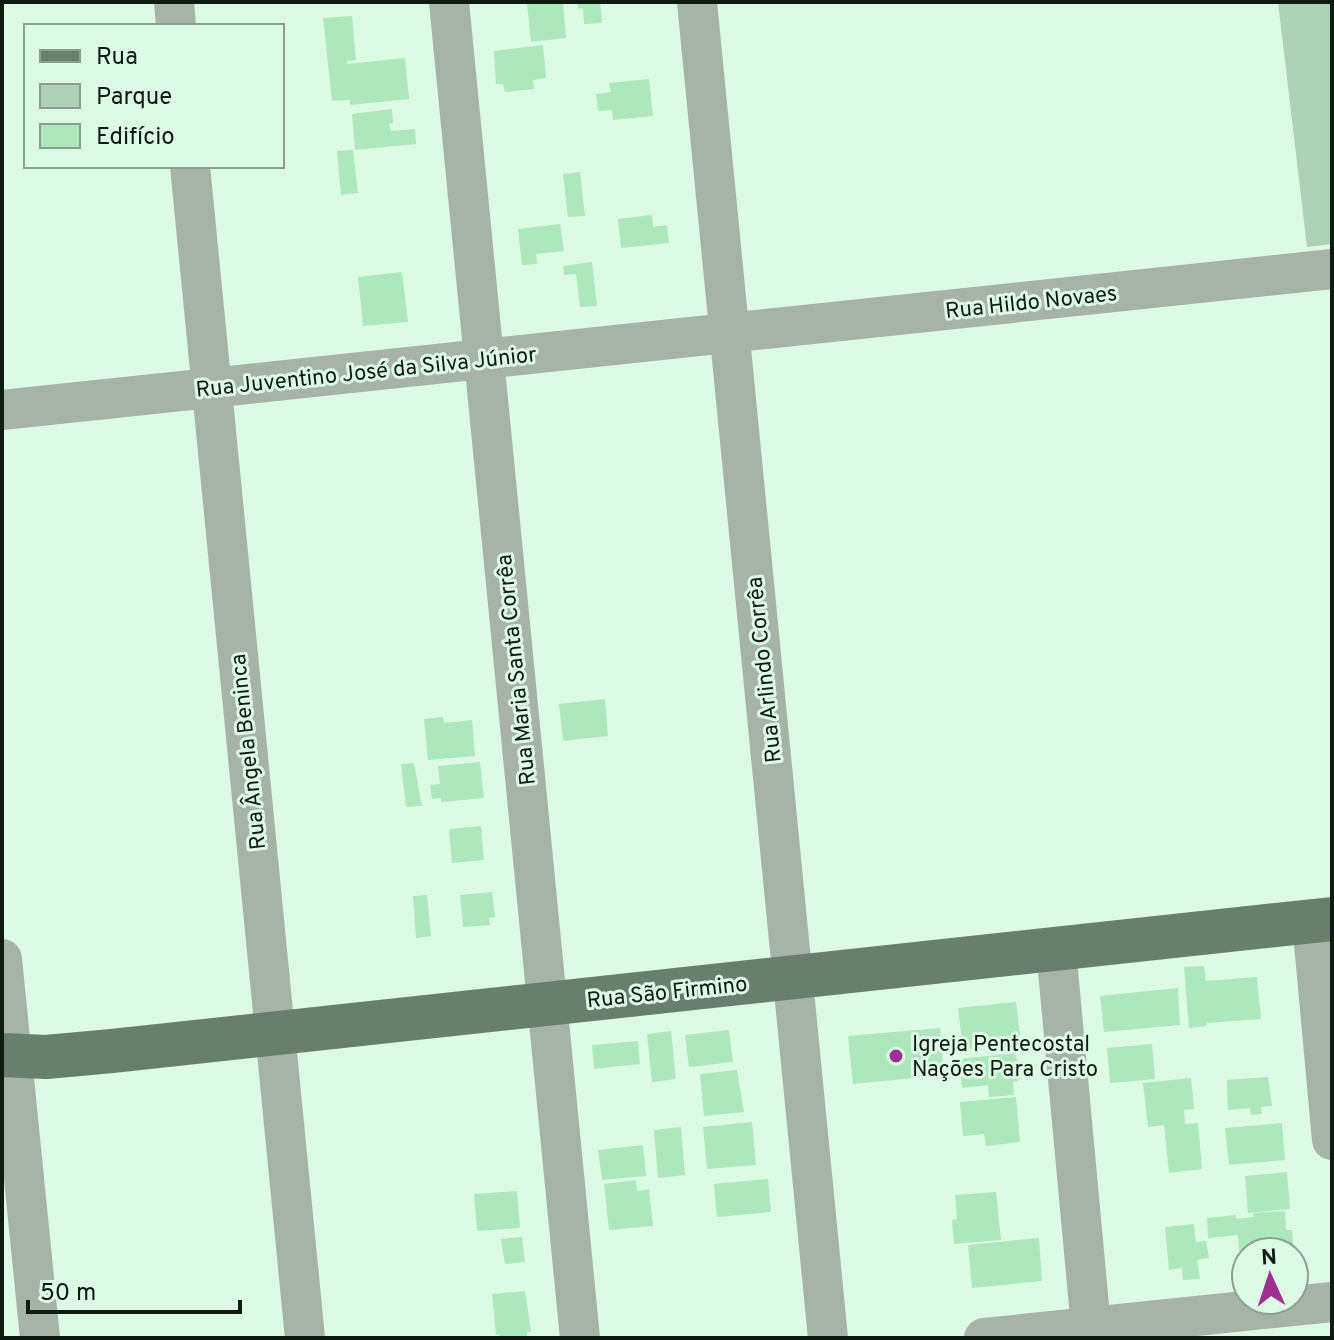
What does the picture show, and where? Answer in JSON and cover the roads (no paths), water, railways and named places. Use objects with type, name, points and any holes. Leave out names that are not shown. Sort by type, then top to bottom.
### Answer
[{"type":"main road","name":"Rua São Firmino","points":[[7,1056],[82,1054],[1322,920]]},
{"type":"street","points":[[174,2],[176,24]]},
{"type":"street","name":"Rua Maria Santa Corrêa","points":[[449,2],[580,1338]]},
{"type":"street","name":"Rua Arlindo Corrêa","points":[[697,2],[828,1338]]},
{"type":"street","name":"Rua Ângela Beninca","points":[[190,168],[305,1338]]},
{"type":"street","name":"Rua Hildo Novaes","points":[[730,333],[1332,269]]},
{"type":"street","name":"Rua Juventino José da Silva Júnior","points":[[2,410],[730,333]]},
{"type":"street","points":[[1322,920],[1332,1140]]},
{"type":"street","points":[[1056,949],[1091,1332]]},
{"type":"street","points":[[2,959],[7,1056],[40,1338]]},
{"type":"street","points":[[984,1338],[1091,1332],[1332,1302]]},
{"type":"place","name":"Igreja Pentecostal Nações Para Cristo","points":[[896,1056]]}]
